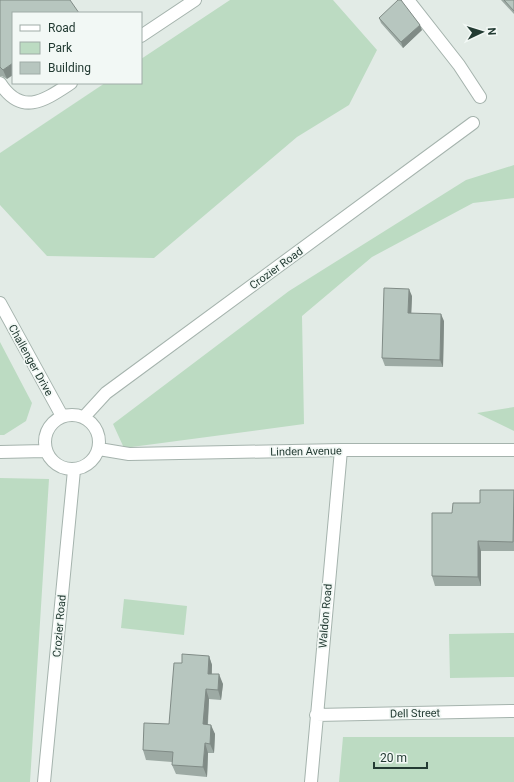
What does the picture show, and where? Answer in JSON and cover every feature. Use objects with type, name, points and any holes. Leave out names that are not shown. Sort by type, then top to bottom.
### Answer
[{"type":"street","points":[[142,35],[196,0]]},
{"type":"street","points":[[408,0],[459,65],[480,97]]},
{"type":"street","points":[[0,83],[6,92],[22,102],[34,104],[69,84]]},
{"type":"street","name":"Crozier Road","points":[[84,417],[106,393],[473,123]]},
{"type":"street","name":"Challenger Drive","points":[[0,303],[62,416]]},
{"type":"street","points":[[69,415],[84,417],[94,425],[99,437],[99,449],[94,460],[85,467],[74,470],[62,468],[52,461],[45,451],[45,437],[51,424],[62,416],[69,415]]},
{"type":"street","name":"Linden Avenue","points":[[99,449],[129,454],[341,450],[514,450]]},
{"type":"street","name":"Waldon Road","points":[[311,782],[341,450]]},
{"type":"street","points":[[0,452],[45,451]]},
{"type":"street","name":"Crozier Road","points":[[44,782],[74,470]]},
{"type":"street","name":"Dell Street","points":[[316,715],[514,712]]},
{"type":"green space","points":[[230,0],[333,0],[377,50],[349,105],[297,137],[154,258],[47,256],[0,205],[0,153],[104,84],[142,84],[142,58]]},
{"type":"green space","points":[[514,165],[514,198],[473,203],[372,257],[302,316],[304,424],[124,448],[113,424],[289,291],[466,180]]},
{"type":"green space","points":[[0,342],[32,403],[26,421],[4,435],[0,435]]},
{"type":"green space","points":[[514,407],[514,431],[477,413]]},
{"type":"green space","points":[[0,478],[49,479],[30,782],[0,782]]},
{"type":"green space","points":[[124,599],[187,606],[184,635],[121,628]]},
{"type":"green space","points":[[514,633],[514,677],[450,678],[449,634]]},
{"type":"green space","points":[[343,737],[514,737],[514,782],[339,782]]},
{"type":"building","points":[[0,0],[70,0],[78,12],[12,12],[12,64],[3,70],[0,67]]},
{"type":"building","points":[[398,0],[401,0],[420,25],[401,42],[379,18]]},
{"type":"building","points":[[504,0],[514,0],[514,11]]},
{"type":"building","points":[[384,288],[409,289],[408,313],[441,314],[440,360],[382,358]]},
{"type":"building","points":[[480,490],[514,490],[513,542],[478,541],[478,577],[432,576],[432,513],[452,513],[453,503],[480,503]]},
{"type":"building","points":[[182,654],[209,656],[208,674],[219,674],[218,690],[206,689],[203,724],[211,725],[210,744],[205,743],[203,767],[172,765],[173,752],[143,750],[144,723],[169,724],[174,663],[182,663]]}]
